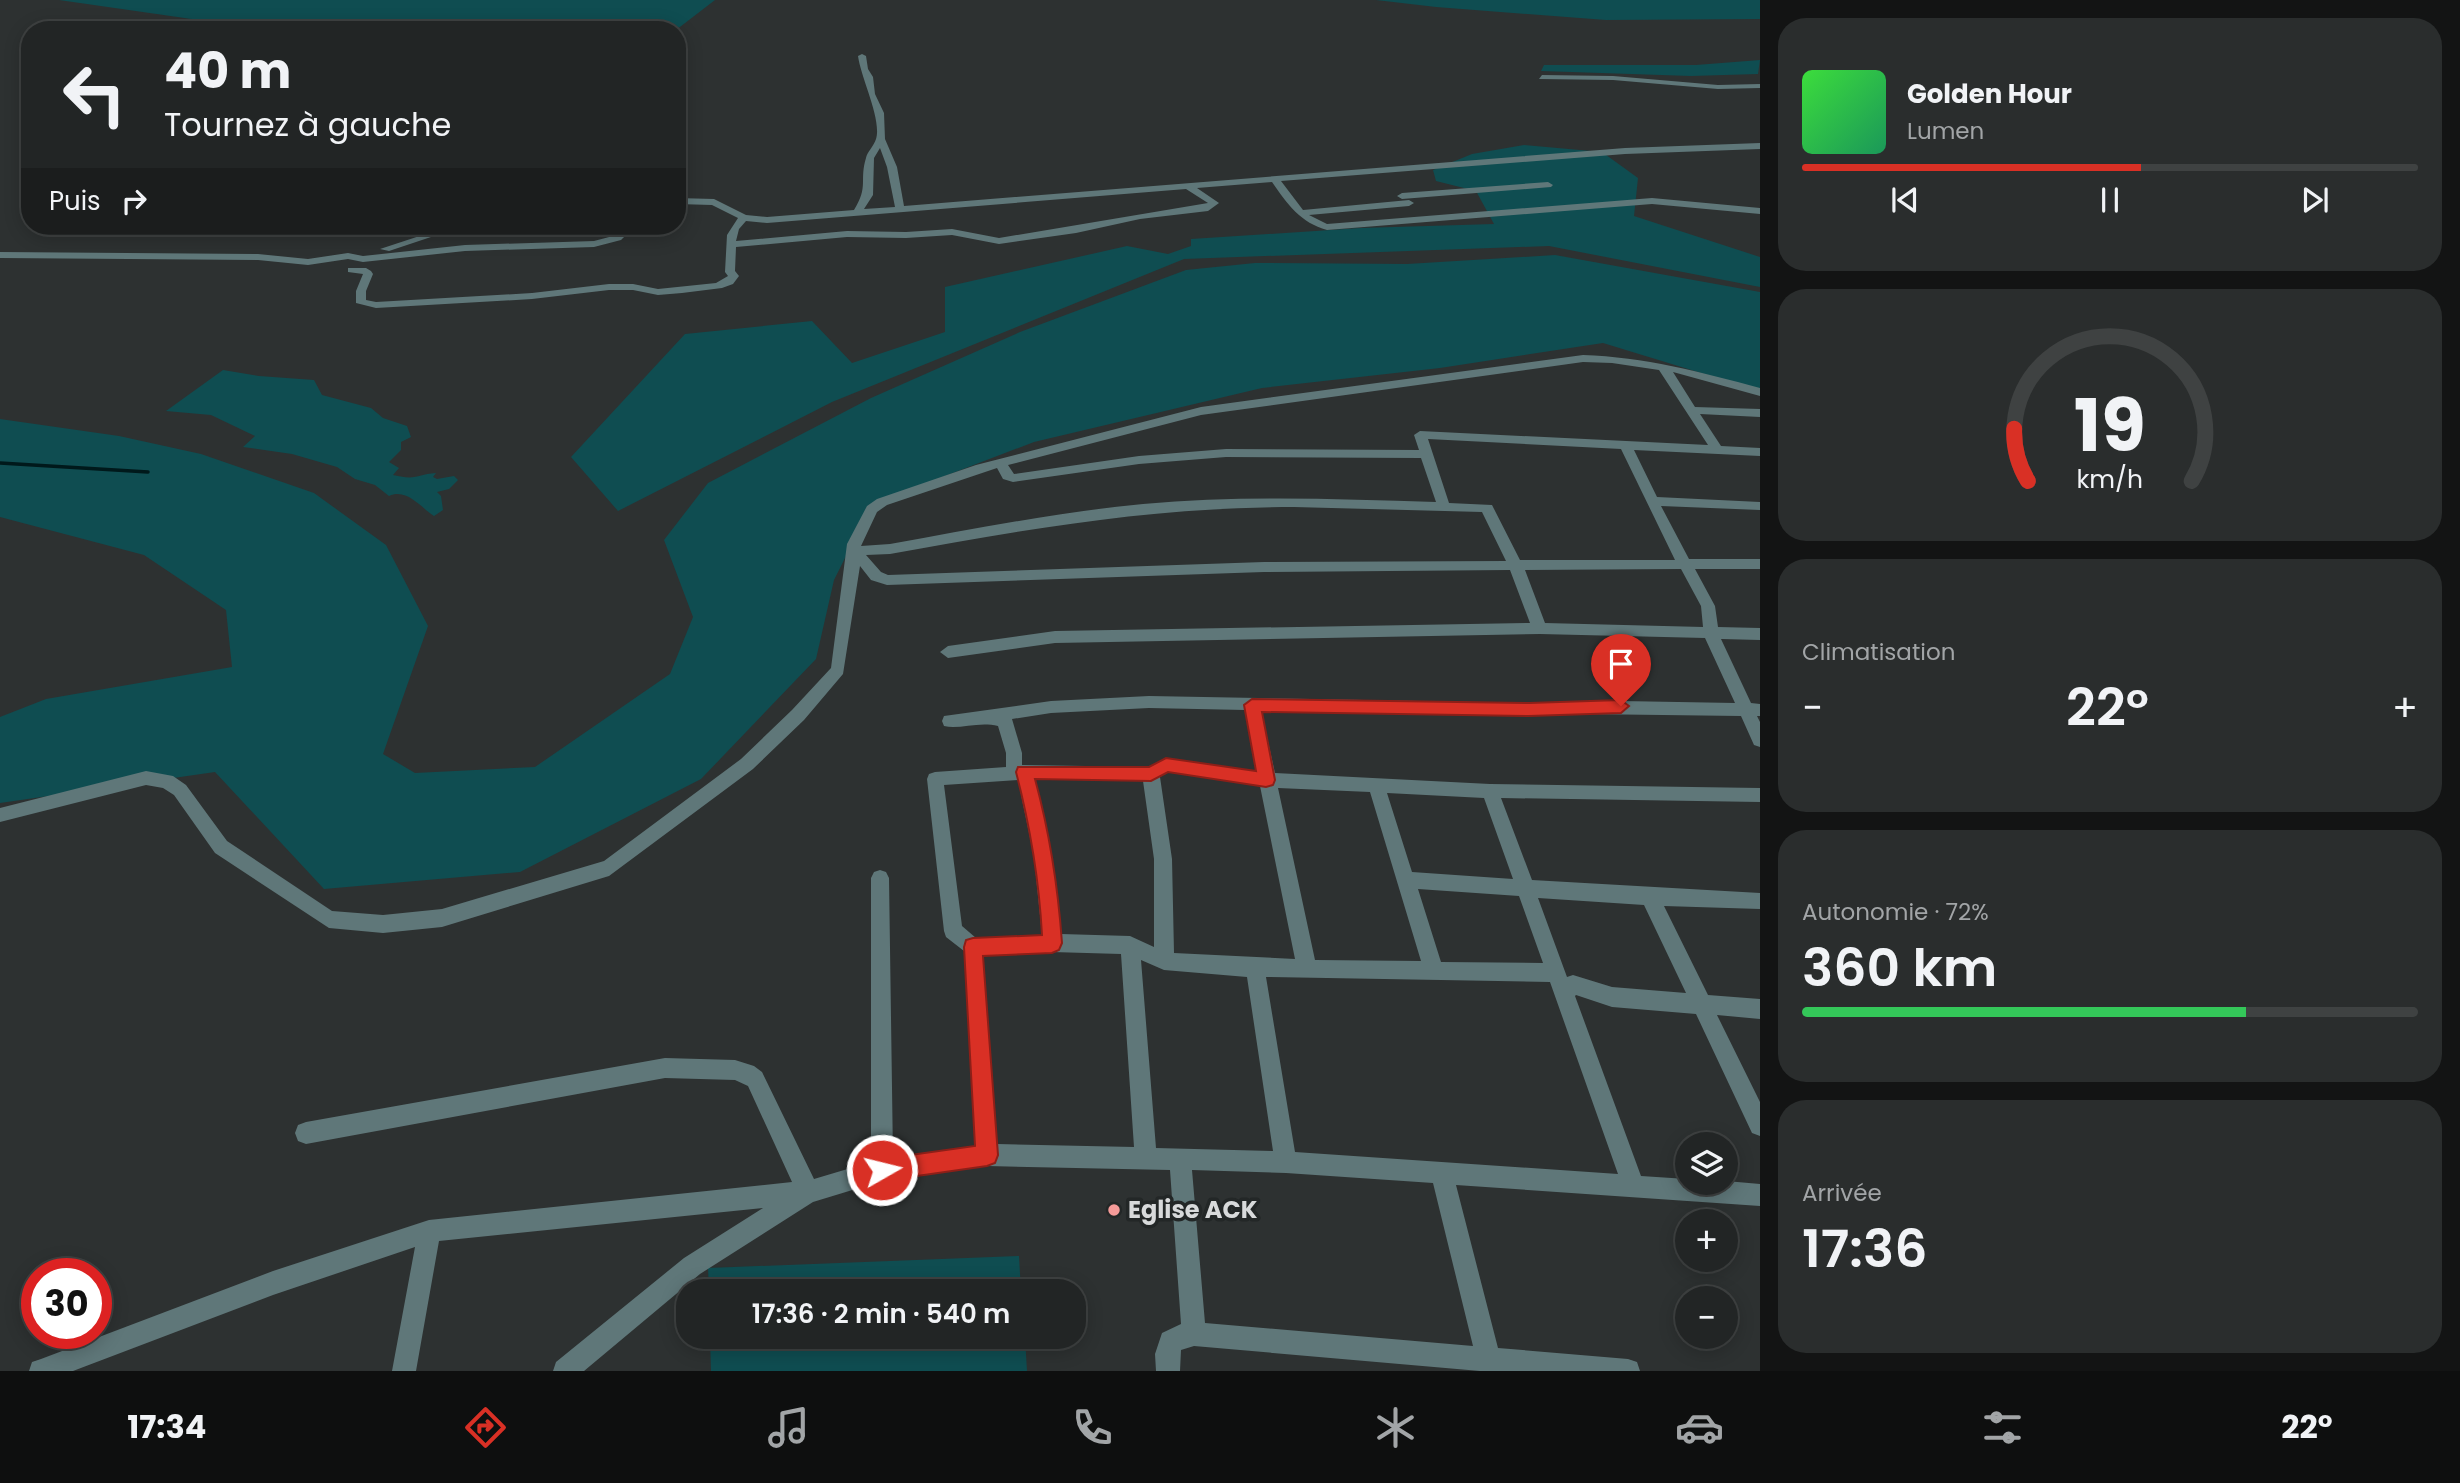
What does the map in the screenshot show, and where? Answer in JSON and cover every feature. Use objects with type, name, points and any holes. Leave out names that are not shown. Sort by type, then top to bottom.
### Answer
[{"type":"street","points":[[862,56],[871,94],[880,113],[881,139],[892,167],[900,209]]},
{"type":"street","points":[[1542,77],[1613,78],[1730,87],[1760,86]]},
{"type":"street","points":[[857,213],[868,195],[870,158],[881,139]]},
{"type":"street","points":[[686,201],[714,202],[744,218],[767,220],[1625,151],[1760,146]]},
{"type":"street","points":[[1376,172],[1385,180]]},
{"type":"street","points":[[1275,179],[1301,213],[1315,224],[1327,227],[1652,201],[1760,211]]},
{"type":"street","points":[[1301,213],[1548,185]]},
{"type":"street","points":[[732,244],[870,232],[906,235],[952,232],[999,241],[1085,228],[1140,216],[1208,208],[1214,203],[1187,186]]},
{"type":"street","points":[[1393,188],[1426,218]]},
{"type":"street","points":[[352,270],[367,272],[360,302],[371,305],[532,296],[609,287],[668,291],[718,286],[729,282],[734,276],[730,272],[734,227],[744,218]]},
{"type":"street","points":[[308,262],[347,250],[396,247],[425,235]]},
{"type":"street","points":[[0,255],[258,257],[308,262],[348,257],[363,259],[425,254],[465,248],[594,244],[620,235]]},
{"type":"street","points":[[0,815],[146,778],[167,781],[180,790],[221,847],[329,919],[383,924],[442,918],[609,868],[747,764],[799,715],[838,670],[854,544],[876,505],[1000,463],[1201,411],[1507,369],[1558,359],[1594,357],[1663,366],[1760,392]]},
{"type":"street","points":[[1663,366],[1717,450]]},
{"type":"street","points":[[1690,410],[1760,413]]},
{"type":"street","points":[[1444,508],[1424,454],[1420,435],[1760,452]]},
{"type":"street","points":[[1628,447],[1633,463],[1673,543],[1708,606],[1711,634],[1753,709],[1760,740]]},
{"type":"street","points":[[1000,463],[1008,476],[1013,478],[1139,460],[1226,453],[1424,454]]},
{"type":"street","points":[[1654,501],[1760,506]]},
{"type":"street","points":[[855,551],[890,549],[1094,515],[1178,506],[1249,503],[1488,509],[1516,564],[1540,628]]},
{"type":"street","points":[[855,551],[876,576],[887,580],[1264,567],[1760,564]]},
{"type":"street","points":[[948,652],[1055,637],[1540,628],[1760,634]]},
{"type":"street","points":[[950,721],[1051,707],[1149,702],[1753,709]]},
{"type":"street","points":[[1252,705],[1307,970]]},
{"type":"street","points":[[983,716],[1005,721],[1019,772],[1041,834],[1049,891],[1052,943]]},
{"type":"street","points":[[1556,973],[1255,968],[1164,961],[1130,945],[1052,943],[973,947],[953,931],[935,779],[1019,772],[1151,774],[1166,765],[1266,780],[1490,790],[1760,795]]},
{"type":"street","points":[[1151,774],[1163,859],[1164,961]]},
{"type":"street","points":[[1376,785],[1434,971]]},
{"type":"street","points":[[1490,790],[1633,1184]]},
{"type":"street","points":[[880,878],[882,1170]]},
{"type":"street","points":[[1406,880],[1650,897],[1760,901]]},
{"type":"street","points":[[1650,897],[1760,1125]]},
{"type":"street","points":[[1130,945],[1146,1158]]},
{"type":"street","points":[[973,947],[987,1155]]},
{"type":"street","points":[[1255,968],[1286,1163]]},
{"type":"street","points":[[1564,993],[1573,984],[1612,997],[1760,1009]]},
{"type":"street","points":[[306,1133],[665,1068],[735,1070],[747,1073],[755,1079],[808,1192]]},
{"type":"street","points":[[41,1371],[273,1283],[429,1231],[808,1192],[882,1170],[987,1155],[1286,1163],[1442,1175],[1633,1184],[1760,1195]]},
{"type":"street","points":[[1180,1159],[1194,1335]]},
{"type":"street","points":[[1442,1175],[1490,1366]]},
{"type":"street","points":[[565,1371],[692,1266],[808,1192]]},
{"type":"street","points":[[404,1371],[429,1231]]},
{"type":"street","points":[[1168,1371],[1167,1354],[1171,1342],[1180,1336],[1194,1335],[1490,1366],[1628,1371]]},
{"type":"shaded area","points":[[59,0],[715,0],[686,22],[206,21]]},
{"type":"shaded area","points":[[1376,0],[1760,0],[1760,19],[1606,20]]},
{"type":"shaded area","points":[[1760,60],[1758,74],[1691,76],[1541,71],[1544,65],[1696,65]]},
{"type":"shaded area","points":[[1524,145],[1602,152],[1638,178],[1634,216],[1760,257],[1760,287],[1549,246],[1184,259],[832,402],[618,511],[571,457],[685,334],[812,321],[852,363],[945,332],[945,287],[1127,246],[1168,254],[1191,246],[1191,239],[1361,228],[1494,224],[1476,191],[1436,181],[1433,170],[1472,154]]},
{"type":"shaded area","points":[[1555,255],[1760,292],[1760,391],[1603,343],[1440,368],[1262,388],[1034,442],[872,504],[834,580],[816,659],[701,779],[520,872],[324,889],[215,772],[0,803],[0,717],[46,699],[232,667],[226,610],[144,555],[0,517],[0,419],[119,436],[201,454],[314,493],[386,545],[428,626],[383,754],[415,773],[535,767],[670,674],[693,617],[664,540],[708,483],[871,398],[1020,332],[1186,270],[1255,263],[1407,264]]},
{"type":"shaded area","points":[[223,370],[314,380],[322,395],[371,408],[383,418],[407,426],[411,437],[401,442],[401,450],[389,462],[399,468],[393,475],[412,477],[436,473],[433,477],[437,479],[454,476],[458,480],[449,489],[437,492],[441,496],[443,510],[434,516],[407,496],[389,496],[375,485],[355,479],[337,467],[292,454],[243,447],[255,436],[211,415],[166,411]]},
{"type":"shaded area","points":[[1019,1256],[1020,1279],[708,1279],[708,1268]]},
{"type":"shaded area","points":[[710,1349],[1026,1349],[1027,1371],[711,1371]]},
{"type":"waterway","points":[[0,463],[148,472]]},
{"type":"place","name":"Eglise ACK","points":[[1114,1210]]},
{"type":"route","points":[[882,1170],[987,1155],[973,947],[1052,943],[1049,891],[1041,834],[1024,772],[1151,774],[1166,765],[1266,780],[1252,705],[1529,709],[1621,706]]}]
